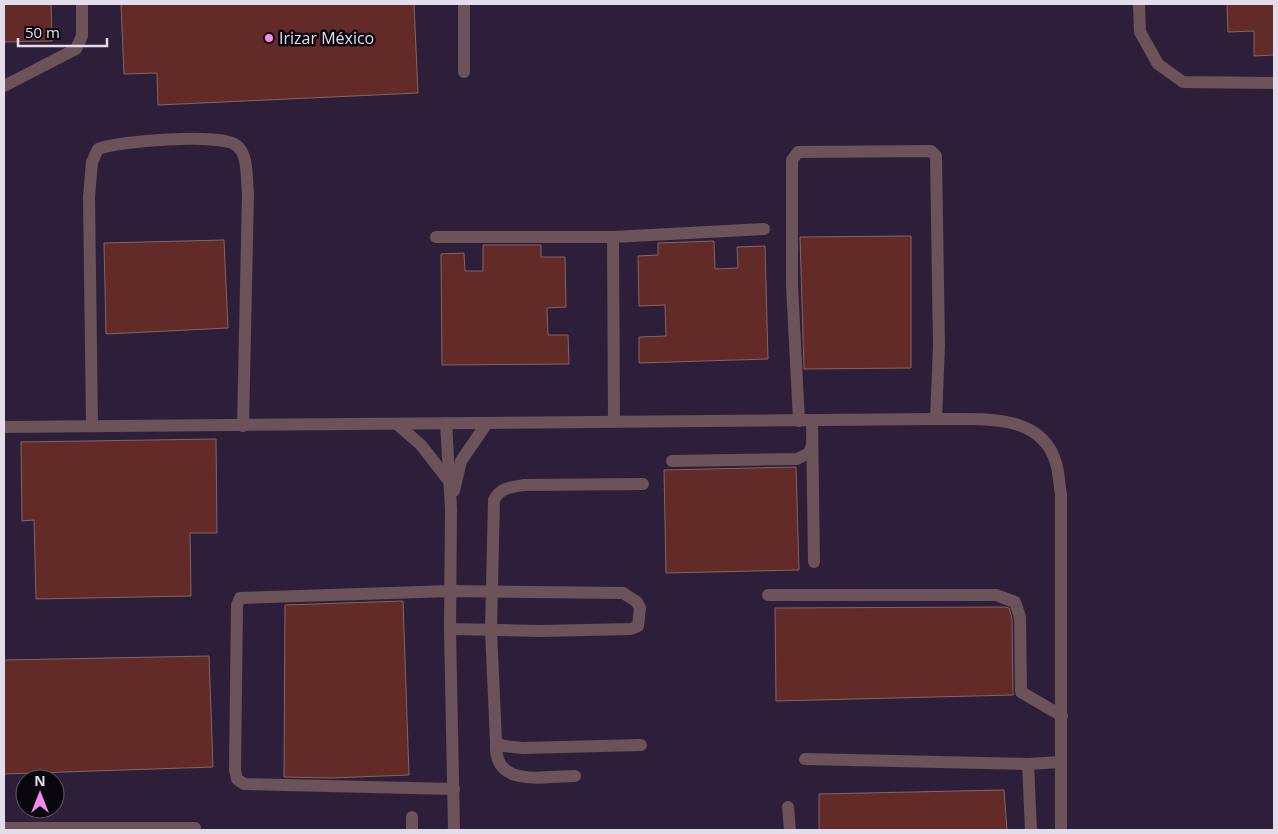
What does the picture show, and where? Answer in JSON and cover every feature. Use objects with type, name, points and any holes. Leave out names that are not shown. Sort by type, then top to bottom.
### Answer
[{"type":"street","points":[[4,86],[76,49],[82,36],[82,4]]},
{"type":"street","points":[[464,4],[464,72]]},
{"type":"street","points":[[1139,4],[1140,32],[1158,64],[1183,82],[1274,83]]},
{"type":"street","points":[[92,425],[89,197],[92,162],[98,149],[109,144],[171,139],[226,141],[237,145],[244,157],[248,193],[243,426]]},
{"type":"street","points":[[814,562],[812,445],[805,421],[792,285],[792,160],[798,152],[931,151],[936,156],[939,346],[936,419]]},
{"type":"street","points":[[436,237],[613,237],[764,230]]},
{"type":"street","points":[[613,237],[614,422]]},
{"type":"street","points":[[4,427],[936,419],[1005,420],[1031,429],[1047,447],[1056,462],[1061,494],[1061,830]]},
{"type":"street","points":[[446,423],[450,508],[450,629],[454,830]]},
{"type":"street","points":[[450,508],[461,460],[488,423]]},
{"type":"street","points":[[398,425],[421,446],[449,481]]},
{"type":"street","points":[[672,461],[797,459],[809,453],[812,445]]},
{"type":"street","points":[[575,776],[517,776],[506,773],[498,762],[491,630],[494,500],[498,493],[509,488],[524,485],[643,484]]},
{"type":"street","points":[[450,629],[631,629],[638,626],[640,617],[638,602],[623,593],[451,591],[240,598],[237,605],[235,770],[237,779],[244,784],[454,789]]},
{"type":"street","points":[[768,595],[996,595],[1015,602],[1020,617],[1021,692],[1062,716]]},
{"type":"street","points":[[496,742],[504,746],[523,748],[641,746]]},
{"type":"street","points":[[806,759],[1028,764],[1061,762]]},
{"type":"street","points":[[1028,764],[1031,830]]},
{"type":"street","points":[[788,807],[790,830]]},
{"type":"street","points":[[412,817],[412,830]]},
{"type":"street","points":[[4,828],[195,828]]},
{"type":"shaded area","points":[[4,4],[1274,4],[1274,830],[4,830]]},
{"type":"building","points":[[4,4],[51,4],[52,41],[4,42]]},
{"type":"building","name":"Irizar México","points":[[121,4],[414,4],[418,93],[158,105],[157,73],[124,74]]},
{"type":"building","points":[[1227,4],[1274,4],[1274,55],[1254,56],[1254,31],[1228,32]]},
{"type":"building","points":[[911,236],[911,368],[804,369],[800,237]]},
{"type":"building","points":[[224,240],[228,328],[106,334],[104,243]]},
{"type":"building","points":[[714,241],[715,269],[738,268],[737,247],[765,246],[768,359],[639,363],[639,337],[666,336],[665,305],[639,306],[638,256],[658,255],[658,243]]},
{"type":"building","points":[[483,245],[541,245],[541,257],[565,257],[566,307],[547,308],[548,335],[568,335],[569,364],[442,365],[441,254],[464,253],[465,271],[483,271]]},
{"type":"building","points":[[216,439],[217,533],[190,533],[191,596],[36,599],[34,520],[22,521],[21,442]]},
{"type":"building","points":[[796,467],[799,570],[666,573],[664,470]]},
{"type":"building","points":[[403,601],[409,775],[331,778],[284,777],[285,605]]},
{"type":"building","points":[[775,608],[1009,608],[1012,618],[1013,695],[776,701]]},
{"type":"building","points":[[209,656],[213,767],[65,772],[65,769],[15,769],[15,774],[4,774],[4,660]]},
{"type":"building","points":[[1004,790],[1007,830],[819,830],[819,794]]},
{"type":"place","name":"Irizar México","points":[[269,38]]}]
